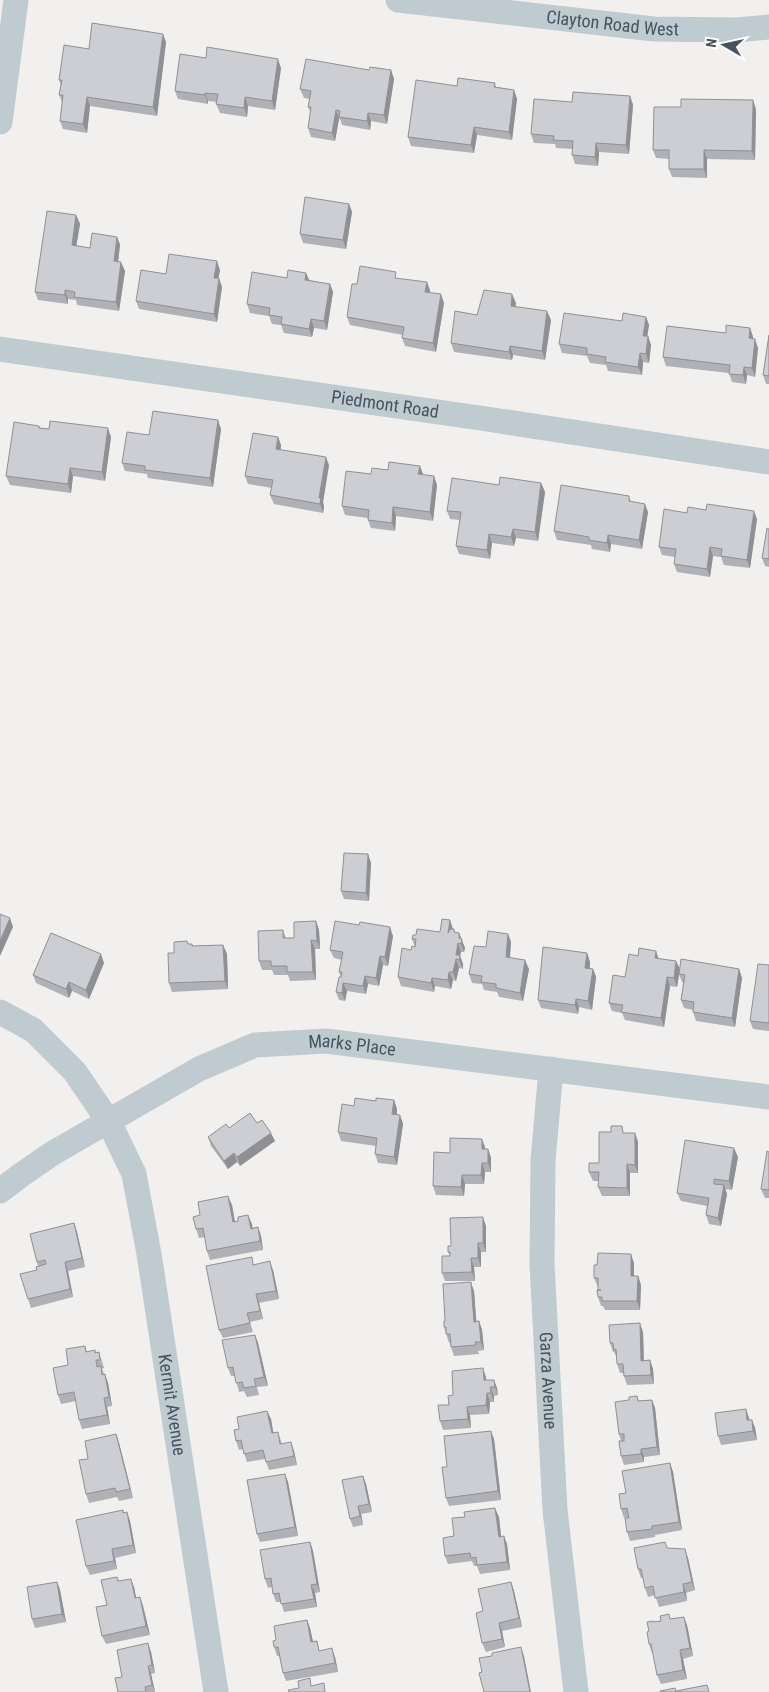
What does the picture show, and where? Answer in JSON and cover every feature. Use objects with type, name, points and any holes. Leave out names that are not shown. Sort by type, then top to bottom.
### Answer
[{"type":"street","points":[[0,122],[16,0]]},
{"type":"street","name":"Clayton Road West","points":[[398,0],[450,3],[654,29],[736,30],[769,27]]},
{"type":"street","name":"Piedmont Road","points":[[0,349],[490,419],[769,462]]},
{"type":"street","points":[[0,1012],[32,1030],[75,1072],[109,1122]]},
{"type":"street","name":"Marks Place","points":[[0,1191],[20,1175],[54,1153],[199,1069],[255,1045],[326,1040],[769,1097]]},
{"type":"street","name":"Garza Avenue","points":[[551,1069],[543,1162],[542,1264],[555,1510],[576,1692]]},
{"type":"street","name":"Kermit Avenue","points":[[109,1122],[134,1174],[136,1183],[149,1254],[216,1692]]},
{"type":"building","points":[[92,23],[163,34],[153,107],[87,97],[83,124],[60,121],[63,95],[59,95],[62,80],[59,80],[64,45],[89,49]]},
{"type":"building","points":[[207,47],[278,59],[272,101],[245,97],[244,108],[216,104],[218,94],[205,93],[205,95],[175,91],[180,54],[206,58]]},
{"type":"building","points":[[306,59],[369,70],[370,67],[391,70],[384,115],[368,113],[367,121],[339,117],[340,111],[336,110],[332,133],[308,128],[311,107],[308,107],[311,91],[300,89]]},
{"type":"building","points":[[458,78],[495,83],[494,87],[514,90],[509,132],[474,127],[471,145],[408,137],[416,80],[457,86]]},
{"type":"building","points":[[573,92],[630,96],[626,145],[596,143],[595,157],[572,155],[573,141],[553,140],[554,136],[531,134],[534,99],[572,102]]},
{"type":"building","points":[[681,99],[753,100],[752,151],[704,150],[704,169],[669,169],[669,150],[653,150],[654,107],[681,107]]},
{"type":"building","points":[[305,197],[349,204],[343,240],[300,234]]},
{"type":"building","points":[[47,211],[76,215],[72,245],[90,248],[92,233],[117,237],[114,261],[121,262],[116,302],[74,297],[75,292],[65,290],[65,295],[35,292]]},
{"type":"building","points":[[169,254],[217,261],[214,278],[219,278],[214,314],[136,301],[141,270],[166,274]]},
{"type":"building","points":[[360,266],[396,272],[395,278],[427,282],[425,292],[441,294],[433,343],[402,338],[404,327],[347,317],[352,284],[357,284]]},
{"type":"building","points":[[288,270],[306,273],[305,280],[330,284],[324,321],[311,319],[309,329],[281,324],[282,317],[269,315],[270,308],[247,304],[252,272],[287,278]]},
{"type":"building","points":[[484,290],[512,294],[511,306],[547,311],[542,351],[510,346],[509,352],[451,343],[455,311],[477,315]]},
{"type":"building","points":[[564,313],[622,321],[623,313],[646,317],[643,336],[648,336],[646,354],[640,353],[638,367],[605,362],[606,357],[587,354],[587,348],[559,344]]},
{"type":"building","points":[[726,325],[750,328],[749,338],[755,339],[752,368],[744,367],[743,375],[729,374],[730,365],[663,357],[667,326],[726,333]]},
{"type":"building","points":[[769,335],[769,376],[763,375]]},
{"type":"building","points":[[153,411],[218,420],[210,478],[145,470],[145,466],[122,463],[127,432],[149,435]]},
{"type":"building","points":[[50,421],[108,428],[102,472],[70,468],[68,484],[6,476],[14,422],[49,429]]},
{"type":"building","points":[[253,433],[278,437],[276,449],[326,457],[319,498],[321,498],[320,504],[270,495],[273,480],[245,476]]},
{"type":"building","points":[[389,462],[420,466],[418,474],[434,476],[430,512],[393,507],[392,523],[368,520],[369,510],[342,506],[346,471],[371,474],[372,468],[388,470]]},
{"type":"building","points":[[500,477],[541,483],[535,532],[513,529],[511,537],[489,534],[487,550],[456,546],[461,512],[447,511],[452,478],[499,485]]},
{"type":"building","points":[[561,485],[629,496],[629,501],[645,504],[639,540],[608,535],[607,543],[589,540],[589,537],[554,531]]},
{"type":"building","points":[[707,504],[754,511],[747,560],[721,556],[722,549],[710,547],[707,569],[674,564],[676,549],[659,547],[664,509],[687,513],[688,507],[706,510]]},
{"type":"building","points":[[767,528],[769,529],[769,559],[762,558]]},
{"type":"building","points":[[344,853],[368,854],[366,893],[341,891]]},
{"type":"building","points":[[0,914],[10,918],[0,941]]},
{"type":"building","points":[[442,919],[450,920],[448,933],[450,929],[454,929],[454,932],[459,933],[459,938],[462,939],[461,944],[458,943],[456,955],[460,955],[459,960],[456,959],[453,972],[449,972],[448,980],[432,978],[431,983],[398,977],[402,948],[411,950],[412,946],[415,947],[416,939],[412,939],[413,935],[416,935],[417,929],[440,932]]},
{"type":"building","points":[[316,921],[317,941],[311,940],[313,972],[287,972],[287,966],[271,966],[271,961],[259,961],[258,931],[283,930],[283,938],[294,938],[294,922]]},
{"type":"building","points":[[335,921],[359,925],[360,922],[390,927],[385,957],[380,956],[376,978],[365,976],[363,986],[343,983],[342,993],[336,992],[342,972],[339,972],[343,952],[330,950]]},
{"type":"building","points":[[488,931],[508,934],[506,957],[525,960],[520,993],[496,988],[496,984],[481,982],[482,976],[469,974],[474,946],[486,947]]},
{"type":"building","points":[[51,933],[101,954],[86,990],[69,982],[66,989],[33,975]]},
{"type":"building","points":[[187,941],[192,946],[223,945],[225,981],[169,983],[168,953],[174,953],[174,942]]},
{"type":"building","points":[[543,947],[587,953],[585,968],[593,969],[588,1001],[576,999],[575,1005],[538,1000]]},
{"type":"building","points":[[639,948],[656,951],[655,958],[676,961],[674,978],[667,977],[661,1018],[621,1012],[623,1005],[609,1003],[613,975],[625,977],[629,954],[638,956]]},
{"type":"building","points":[[681,959],[739,969],[732,1018],[693,1012],[694,1002],[681,1000],[685,975],[679,974]]},
{"type":"building","points":[[758,964],[769,965],[769,1023],[750,1021]]},
{"type":"building","points":[[355,1098],[376,1101],[376,1098],[394,1100],[392,1114],[400,1115],[394,1157],[375,1154],[377,1138],[338,1132],[342,1104],[354,1106]]},
{"type":"building","points":[[250,1113],[257,1123],[262,1120],[271,1133],[237,1157],[234,1153],[224,1161],[208,1137],[226,1124],[229,1128]]},
{"type":"building","points":[[611,1126],[622,1126],[623,1133],[635,1133],[635,1165],[627,1164],[627,1188],[598,1187],[599,1172],[589,1172],[589,1163],[599,1163],[599,1132],[611,1132]]},
{"type":"building","points":[[450,1138],[482,1139],[482,1149],[488,1149],[488,1163],[482,1163],[481,1175],[462,1175],[461,1187],[433,1186],[434,1152],[450,1153]]},
{"type":"building","points":[[685,1140],[734,1148],[729,1181],[714,1179],[714,1184],[724,1185],[718,1218],[706,1215],[709,1198],[677,1193]]},
{"type":"building","points":[[767,1151],[769,1152],[769,1190],[761,1189]]},
{"type":"building","points":[[228,1196],[233,1222],[238,1221],[238,1217],[248,1215],[251,1229],[258,1227],[260,1241],[207,1251],[203,1228],[196,1229],[193,1217],[200,1215],[198,1202]]},
{"type":"building","points":[[483,1217],[483,1243],[478,1243],[478,1258],[471,1258],[472,1272],[442,1273],[442,1256],[450,1256],[448,1246],[451,1246],[450,1218]]},
{"type":"building","points":[[74,1223],[82,1258],[65,1262],[70,1289],[28,1299],[20,1274],[37,1270],[36,1267],[46,1264],[45,1260],[37,1262],[30,1234]]},
{"type":"building","points":[[598,1253],[631,1254],[631,1276],[638,1276],[637,1301],[602,1301],[602,1297],[598,1297],[598,1278],[594,1278],[594,1265],[597,1265]]},
{"type":"building","points":[[252,1257],[253,1265],[270,1261],[276,1291],[256,1294],[260,1311],[247,1313],[250,1323],[219,1330],[206,1266]]},
{"type":"building","points":[[471,1282],[474,1322],[479,1321],[481,1342],[475,1342],[476,1345],[451,1347],[450,1334],[446,1334],[446,1327],[444,1327],[443,1284]]},
{"type":"building","points":[[640,1323],[641,1361],[650,1360],[651,1375],[624,1376],[623,1364],[617,1364],[616,1349],[614,1350],[613,1343],[610,1343],[609,1325]]},
{"type":"building","points":[[255,1335],[264,1377],[254,1379],[256,1386],[244,1388],[242,1382],[236,1383],[233,1367],[228,1368],[222,1340]]},
{"type":"building","points":[[85,1346],[86,1352],[95,1350],[95,1353],[99,1352],[100,1360],[96,1360],[97,1367],[101,1366],[102,1375],[105,1374],[109,1397],[104,1398],[107,1415],[79,1420],[74,1392],[58,1395],[53,1368],[68,1365],[66,1349]]},
{"type":"building","points":[[483,1368],[484,1380],[494,1380],[495,1387],[490,1387],[491,1393],[487,1393],[486,1405],[467,1407],[468,1419],[440,1421],[438,1405],[449,1405],[448,1396],[453,1395],[452,1371]]},
{"type":"building","points":[[637,1396],[638,1401],[652,1400],[657,1447],[641,1449],[641,1454],[621,1456],[619,1441],[624,1441],[624,1434],[619,1434],[615,1402],[629,1400],[629,1397]]},
{"type":"building","points":[[746,1409],[747,1420],[752,1420],[753,1431],[718,1436],[715,1413]]},
{"type":"building","points":[[267,1411],[272,1433],[278,1432],[280,1444],[291,1442],[294,1456],[266,1462],[263,1450],[244,1454],[241,1440],[236,1441],[234,1430],[239,1429],[237,1417]]},
{"type":"building","points":[[491,1431],[498,1491],[446,1498],[442,1467],[447,1467],[444,1436]]},
{"type":"building","points":[[116,1434],[130,1489],[116,1492],[115,1488],[86,1494],[79,1460],[88,1459],[85,1441]]},
{"type":"building","points":[[670,1463],[679,1522],[652,1526],[652,1529],[627,1532],[625,1518],[629,1518],[627,1508],[621,1509],[619,1494],[626,1493],[622,1471]]},
{"type":"building","points":[[285,1474],[295,1527],[257,1534],[247,1480]]},
{"type":"building","points":[[363,1476],[369,1504],[358,1506],[360,1516],[350,1519],[342,1480]]},
{"type":"building","points":[[495,1508],[499,1537],[504,1536],[507,1562],[477,1565],[476,1557],[471,1558],[470,1553],[445,1556],[443,1538],[454,1536],[452,1518],[465,1517],[464,1512]]},
{"type":"building","points":[[123,1510],[123,1513],[127,1512],[133,1545],[112,1549],[114,1561],[86,1566],[76,1520]]},
{"type":"building","points":[[310,1542],[317,1584],[311,1585],[314,1599],[281,1604],[279,1593],[273,1594],[271,1578],[265,1579],[260,1550]]},
{"type":"building","points":[[665,1542],[667,1548],[685,1549],[692,1582],[683,1584],[684,1592],[655,1598],[653,1586],[645,1588],[641,1569],[638,1569],[634,1548]]},
{"type":"building","points":[[117,1577],[118,1581],[131,1579],[135,1598],[140,1597],[146,1626],[102,1636],[96,1607],[107,1605],[101,1580]]},
{"type":"building","points":[[57,1582],[62,1614],[32,1619],[27,1587]]},
{"type":"building","points":[[511,1582],[519,1618],[499,1623],[502,1639],[482,1643],[476,1613],[483,1611],[478,1589]]},
{"type":"building","points":[[669,1614],[670,1619],[684,1617],[690,1648],[680,1650],[683,1670],[657,1675],[651,1644],[649,1644],[647,1622],[661,1621],[660,1616]]},
{"type":"building","points":[[307,1620],[311,1642],[317,1641],[319,1651],[332,1648],[335,1663],[283,1673],[278,1647],[274,1647],[273,1641],[276,1640],[274,1626]]},
{"type":"building","points":[[148,1643],[152,1665],[148,1666],[152,1685],[145,1687],[146,1692],[118,1692],[115,1678],[122,1677],[117,1650]]},
{"type":"building","points":[[521,1647],[530,1692],[484,1692],[479,1673],[482,1672],[479,1658],[492,1656],[492,1653]]},
{"type":"building","points":[[310,1678],[311,1686],[324,1683],[325,1692],[289,1692],[288,1690],[299,1688],[298,1681]]},
{"type":"building","points":[[707,1685],[709,1692],[660,1692],[675,1688],[676,1691]]}]
